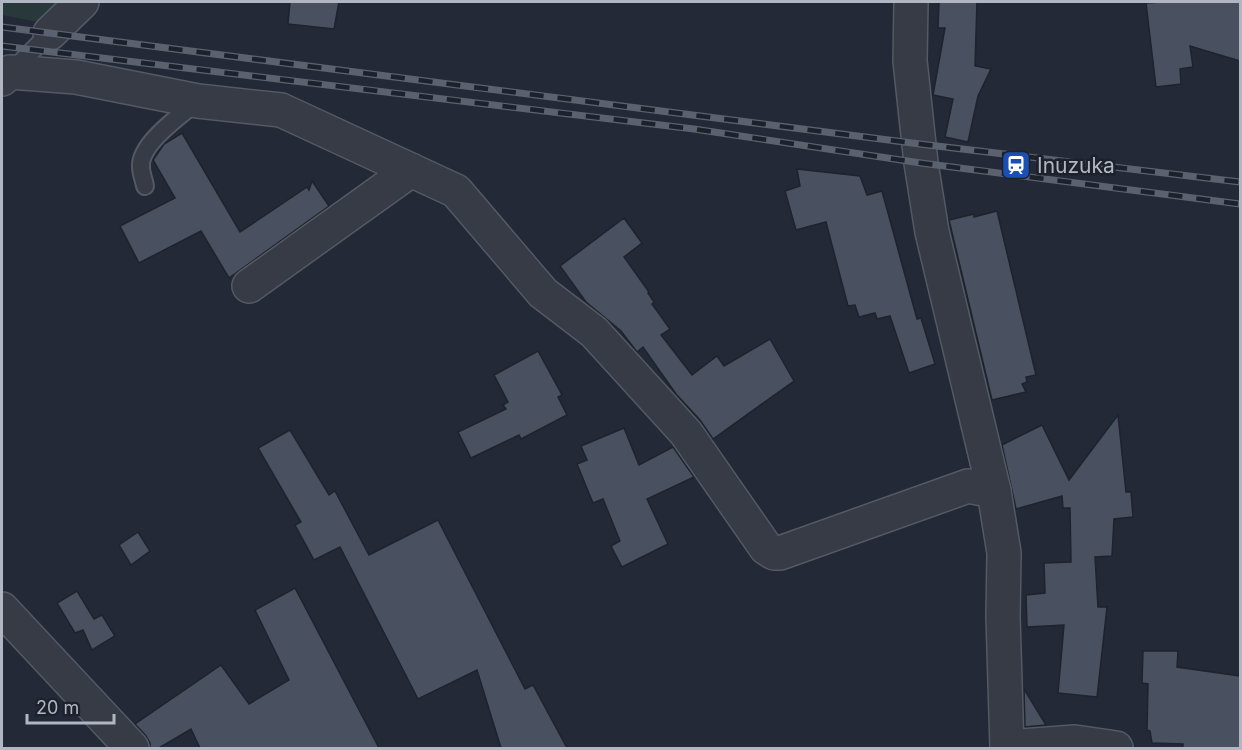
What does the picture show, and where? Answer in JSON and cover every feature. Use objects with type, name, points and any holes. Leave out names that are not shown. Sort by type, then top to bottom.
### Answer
[{"type":"street","points":[[50,33],[82,2]]},
{"type":"street","points":[[911,2],[910,61],[921,163],[932,232],[994,491],[1004,553],[1003,617],[1007,748],[1075,742],[1116,748]]},
{"type":"street","points":[[6,75],[76,77],[198,101],[281,110],[456,190],[543,293],[594,332],[686,433],[766,548],[774,553],[780,553],[968,486],[994,491]]},
{"type":"street","points":[[249,286],[411,170]]},
{"type":"street","points":[[2,609],[132,748]]},
{"type":"lane","points":[[6,75],[50,33]]},
{"type":"lane","points":[[145,186],[140,166],[147,150],[158,135],[198,101]]},
{"type":"shaded area","points":[[2,2],[73,2],[49,24],[2,15]]},
{"type":"building","points":[[290,2],[339,2],[334,29],[288,24]]},
{"type":"building","points":[[939,2],[977,2],[975,66],[991,69],[978,96],[968,142],[945,137],[953,99],[933,95],[945,28],[938,28]]},
{"type":"building","points":[[1240,2],[1240,61],[1190,46],[1193,67],[1180,69],[1181,84],[1156,87],[1146,3]]},
{"type":"building","points":[[182,133],[240,232],[307,187],[309,190],[312,181],[329,206],[229,278],[201,231],[139,263],[120,226],[175,198],[153,160],[164,144]]},
{"type":"building","points":[[797,169],[860,176],[867,195],[882,191],[917,319],[921,318],[935,364],[909,373],[890,316],[877,319],[875,313],[859,317],[855,305],[848,306],[826,222],[796,230],[785,191],[800,186]]},
{"type":"building","points":[[997,211],[1036,375],[1026,377],[1027,382],[1022,384],[1026,392],[992,400],[949,220]]},
{"type":"building","points":[[624,218],[642,243],[624,257],[649,292],[654,302],[652,304],[670,329],[661,335],[692,375],[717,356],[724,366],[770,339],[794,381],[713,439],[700,420],[676,394],[643,347],[637,352],[621,331],[586,302],[560,266]]},
{"type":"building","points":[[538,351],[562,395],[558,397],[567,415],[521,439],[519,435],[471,458],[458,432],[506,409],[503,405],[508,402],[494,375]]},
{"type":"building","points":[[1118,415],[1126,492],[1131,492],[1133,517],[1114,519],[1112,556],[1095,557],[1098,607],[1107,607],[1097,697],[1058,693],[1064,625],[1027,627],[1026,595],[1045,593],[1044,563],[1071,562],[1070,508],[1063,508],[1062,496],[1016,509],[1002,445],[1042,425],[1069,480]]},
{"type":"building","points":[[624,428],[639,465],[673,447],[694,477],[647,499],[668,544],[622,567],[611,546],[620,541],[603,499],[593,503],[577,464],[587,460],[581,446]]},
{"type":"building","points":[[290,430],[329,495],[335,491],[369,555],[438,520],[525,689],[533,685],[567,748],[501,748],[477,670],[418,699],[340,547],[314,560],[295,525],[301,522],[258,448]]},
{"type":"building","points":[[138,532],[150,551],[131,565],[119,545]]},
{"type":"building","points":[[295,588],[379,748],[200,748],[191,729],[159,748],[150,748],[146,736],[135,724],[221,665],[249,704],[289,680],[255,610]]},
{"type":"building","points":[[77,591],[94,619],[102,615],[115,636],[92,650],[83,630],[75,633],[57,603]]},
{"type":"building","points":[[1143,651],[1178,651],[1177,667],[1240,676],[1240,748],[1183,748],[1183,744],[1152,743],[1150,731],[1147,730],[1148,684],[1142,683]]},
{"type":"building","points":[[1024,689],[1046,725],[1025,727]]},
{"type":"railway","points":[[2,27],[920,144],[1240,182]]},
{"type":"railway","points":[[2,46],[694,129],[921,163],[1240,204]]},
{"type":"place","name":"Inuzuka","points":[[1016,165]]}]
